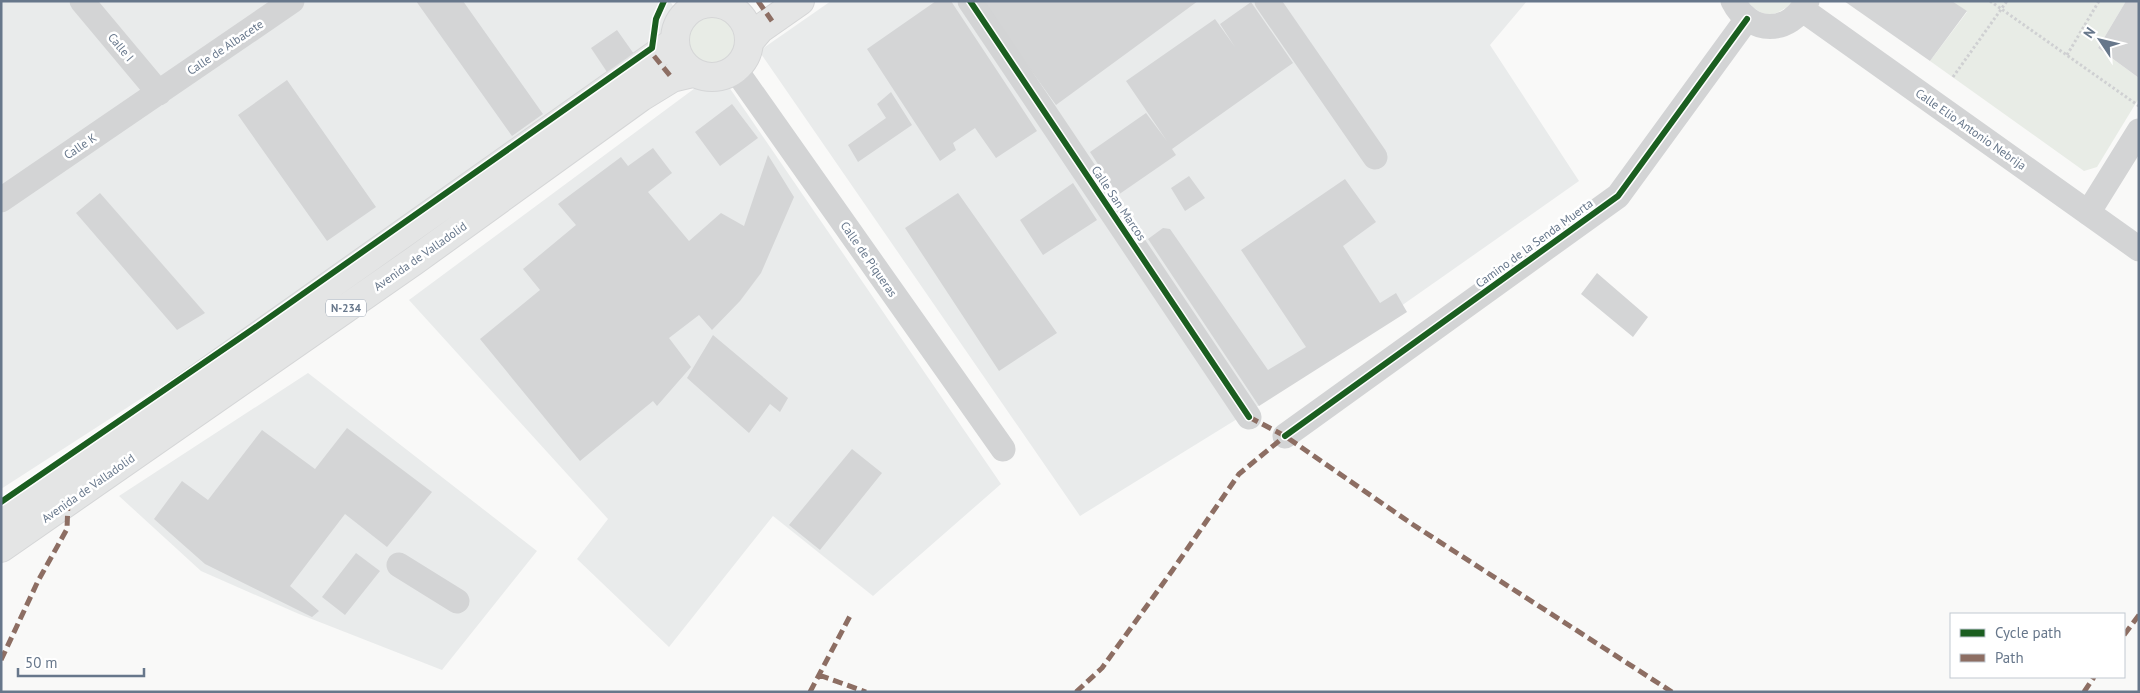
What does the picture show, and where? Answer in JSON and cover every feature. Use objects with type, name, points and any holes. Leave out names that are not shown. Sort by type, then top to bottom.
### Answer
[{"type":"main road","points":[[735,70],[742,62],[749,42],[760,29],[800,1]]},
{"type":"main road","points":[[694,73],[684,65],[677,54],[674,42],[679,22],[691,5],[711,3],[740,4],[749,42]]},
{"type":"main road","name":"Avenida de Valladolid","points":[[1,518],[674,42]]},
{"type":"main road","name":"Avenida de Valladolid","points":[[1,548],[414,261],[641,97],[672,78],[694,73],[704,77],[715,78],[735,70]]},
{"type":"street","name":"Calle I","points":[[82,1],[159,93]]},
{"type":"street","name":"Calle de Albacete","points":[[159,93],[292,1]]},
{"type":"street","name":"Calle San Marcos","points":[[970,1],[1249,417]]},
{"type":"street","points":[[1268,1],[1374,157]]},
{"type":"street","points":[[1740,10],[1758,25],[1776,26],[1794,19],[1805,6]]},
{"type":"street","name":"Calle Elio Antonio Nebrija","points":[[1805,6],[2139,249]]},
{"type":"street","name":"Camino de la Senda Muerta","points":[[1285,436],[1618,196],[1740,10]]},
{"type":"street","name":"Calle de Piqueras","points":[[735,70],[1003,449]]},
{"type":"street","name":"Calle K","points":[[1,200],[159,93]]},
{"type":"street","points":[[2088,213],[2139,131]]},
{"type":"street","points":[[399,565],[457,601]]},
{"type":"path","points":[[1990,1],[2139,106]]},
{"type":"path","points":[[1953,77],[2007,1]]},
{"type":"path","points":[[2067,55],[2099,1]]},
{"type":"shaded area","points":[[1,1],[670,1],[675,9],[668,35],[528,149],[1,489]]},
{"type":"shaded area","points":[[831,1],[1527,1],[1490,45],[1579,181],[1263,403],[1080,516],[759,51]]},
{"type":"shaded area","points":[[1747,1],[1794,1],[1776,13],[1765,14]]},
{"type":"shaded area","points":[[1952,1],[2126,1],[2098,48],[2139,78],[2139,98],[2097,167],[2084,171],[1930,61],[1967,12]]},
{"type":"shaded area","points":[[712,12],[722,14],[731,20],[737,29],[739,39],[737,49],[731,58],[722,64],[712,66],[702,64],[693,58],[687,49],[685,39],[687,29],[693,20],[702,14]]},
{"type":"shaded area","points":[[718,71],[1001,484],[873,596],[773,516],[669,647],[577,559],[608,519],[409,300]]},
{"type":"shaded area","points":[[308,373],[537,551],[442,670],[299,614],[201,571],[119,496]]},
{"type":"building","points":[[416,1],[463,1],[543,114],[512,136]]},
{"type":"building","points":[[936,1],[951,1],[1037,131],[996,158],[975,128],[953,143],[956,150],[940,161],[867,49]]},
{"type":"building","points":[[981,1],[1198,1],[1056,105]]},
{"type":"building","points":[[1844,1],[1952,1],[1967,11],[1930,61]]},
{"type":"building","points":[[2126,1],[2139,1],[2139,78],[2098,48]]},
{"type":"building","points":[[1251,2],[1293,63],[1172,149],[1176,155],[1118,195],[1090,152],[1146,113],[1167,141],[1126,81],[1215,19],[1235,47],[1220,24]]},
{"type":"building","points":[[617,30],[634,54],[607,72],[591,48]]},
{"type":"building","points":[[287,80],[376,207],[327,241],[238,115]]},
{"type":"building","points":[[891,92],[912,125],[858,162],[848,145],[886,118],[877,104]]},
{"type":"building","points":[[732,104],[758,138],[720,166],[695,132]]},
{"type":"building","points":[[653,148],[672,173],[648,192],[689,241],[721,213],[744,226],[768,155],[794,197],[761,273],[740,301],[712,330],[699,315],[669,338],[691,367],[657,406],[653,401],[580,461],[480,339],[540,290],[523,269],[576,225],[558,204],[621,157],[628,166]]},
{"type":"building","points":[[1189,176],[1205,198],[1185,211],[1171,188]]},
{"type":"building","points":[[1345,179],[1376,222],[1343,246],[1380,303],[1396,293],[1407,312],[1259,406],[1148,239],[1163,228],[1170,229],[1268,370],[1306,347],[1241,250]]},
{"type":"building","points":[[1073,183],[1097,220],[1043,255],[1020,220]]},
{"type":"building","points":[[100,193],[205,313],[177,330],[76,213]]},
{"type":"building","points":[[958,193],[1057,333],[999,371],[905,228]]},
{"type":"building","points":[[1597,273],[1648,317],[1633,337],[1581,294]]},
{"type":"building","points":[[713,335],[788,398],[780,412],[770,404],[749,433],[687,378]]},
{"type":"building","points":[[347,428],[432,492],[387,547],[345,514],[290,586],[319,611],[312,617],[205,564],[154,519],[182,481],[208,500],[262,430],[315,469]]},
{"type":"building","points":[[852,449],[882,473],[820,550],[789,525]]},
{"type":"building","points":[[356,553],[380,571],[345,615],[322,597]]},
{"type":"marked path","points":[[758,1],[772,21]]},
{"type":"marked path","points":[[654,56],[672,78]]},
{"type":"marked path","points":[[1249,417],[1285,436],[1412,524],[1672,692]]},
{"type":"marked path","points":[[1076,692],[1102,668],[1239,474],[1285,436]]},
{"type":"marked path","points":[[1,660],[38,581],[67,529],[68,502]]},
{"type":"marked path","points":[[2125,634],[2139,615]]},
{"type":"marked path","points":[[810,692],[850,616]]},
{"type":"marked path","points":[[819,675],[866,692]]},
{"type":"marked path","points":[[2084,692],[2093,678]]},
{"type":"cycle path","points":[[1,502],[253,329],[652,48],[656,19],[664,1]]},
{"type":"cycle path","points":[[970,1],[1249,417]]},
{"type":"cycle path","points":[[1285,436],[1618,196],[1747,19]]}]
